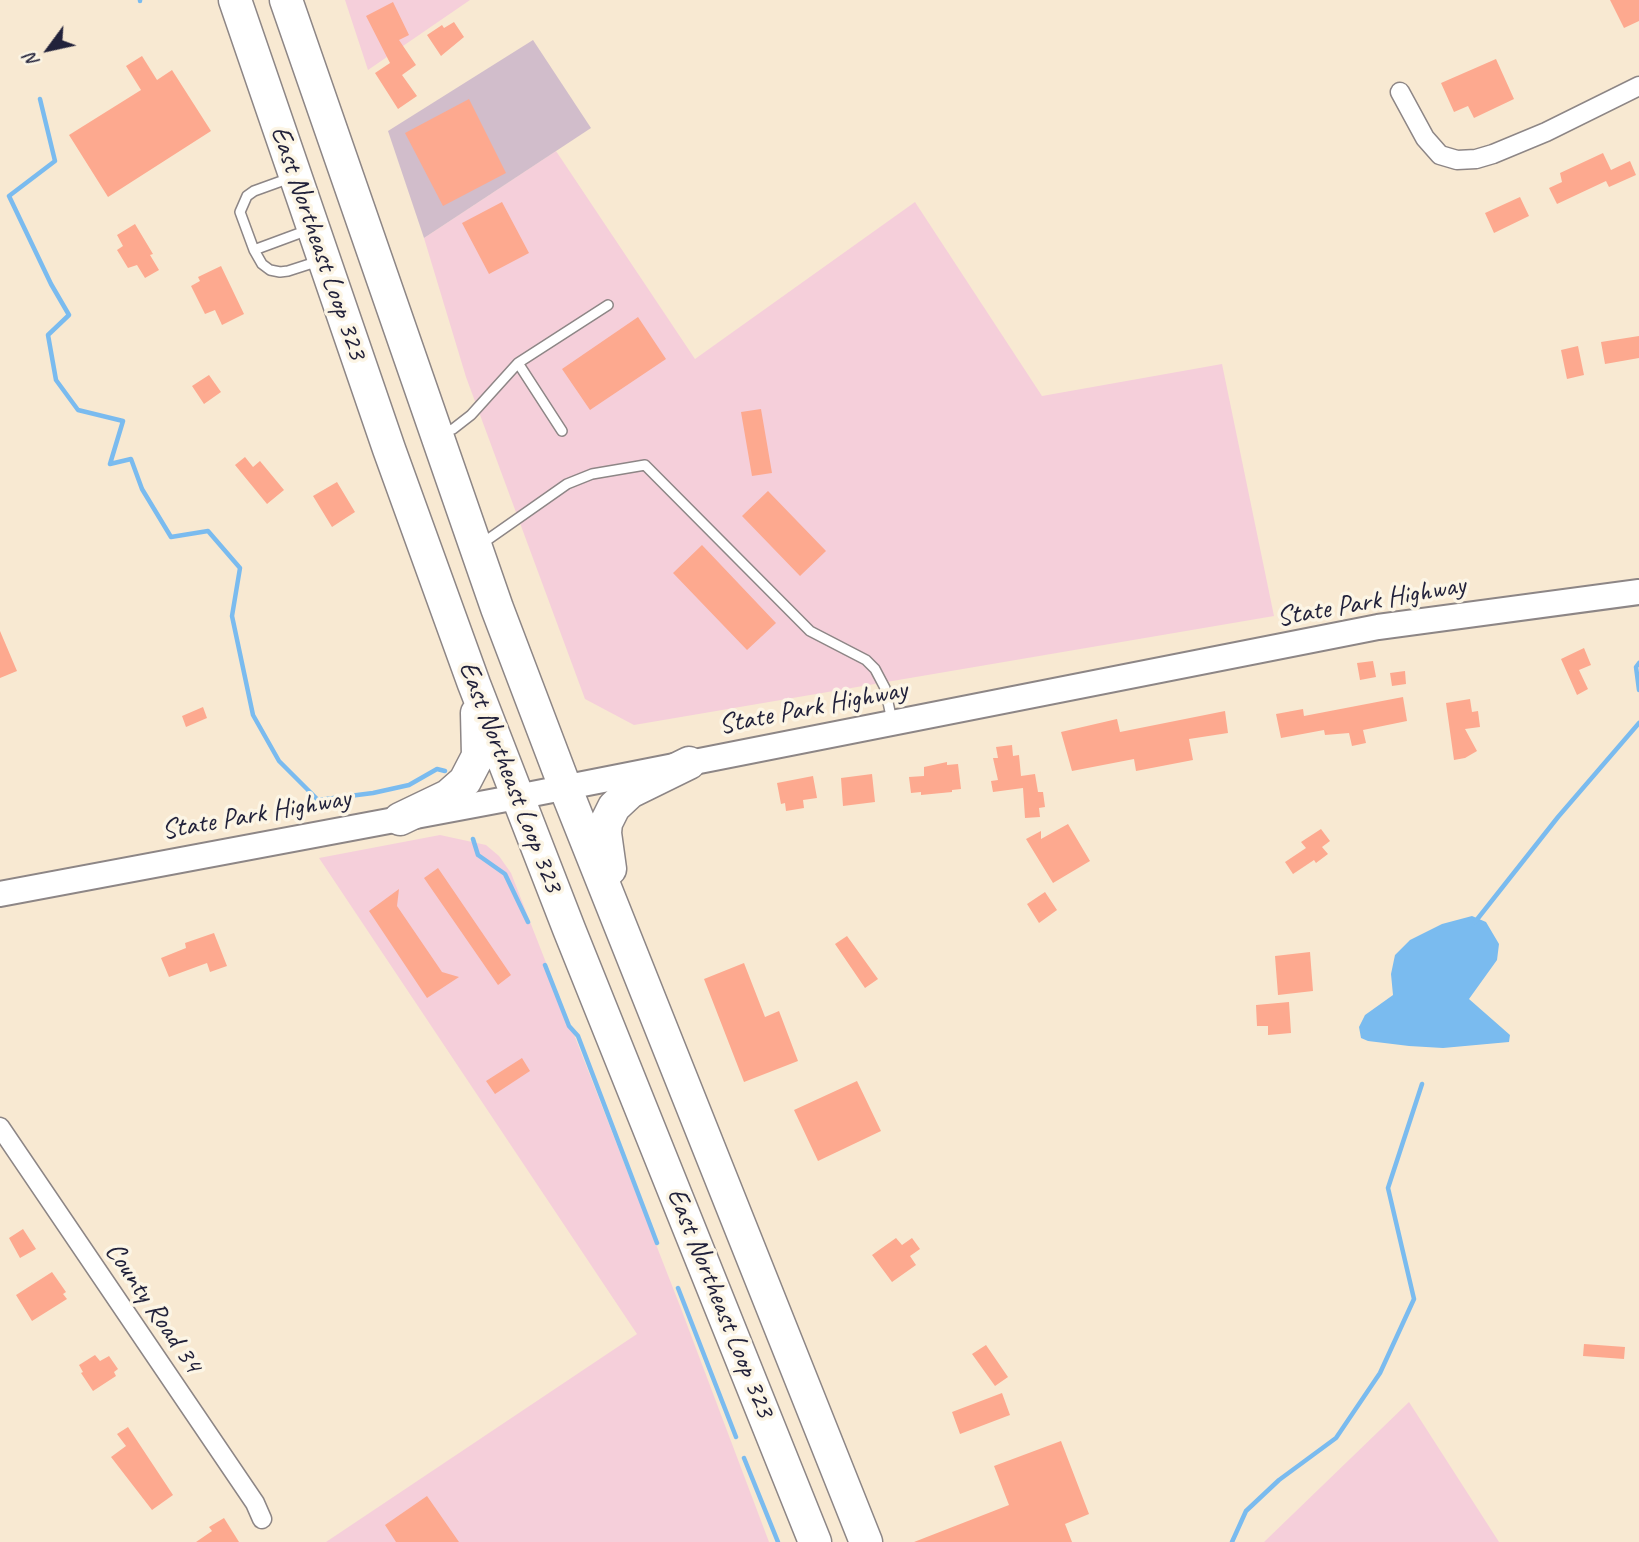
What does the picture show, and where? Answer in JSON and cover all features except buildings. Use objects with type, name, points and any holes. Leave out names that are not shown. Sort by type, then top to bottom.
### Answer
[{"type":"highway","name":"East Northeast Loop 323","points":[[235,0],[389,449],[474,684],[815,1542]]},
{"type":"highway","name":"East Northeast Loop 323","points":[[286,0],[475,548],[565,787],[694,1110],[859,1540]]},
{"type":"highway","points":[[389,449],[436,435]]},
{"type":"highway","points":[[400,819],[448,796],[470,774],[478,756],[479,744],[474,684]]},
{"type":"highway","points":[[621,926],[605,844],[610,814],[630,792],[689,763]]},
{"type":"highway","points":[[649,1126],[694,1110]]},
{"type":"main road","name":"State Park Highway","points":[[0,894],[517,797],[1378,627],[1639,592]]},
{"type":"street","points":[[1400,92],[1425,138],[1440,155],[1457,160],[1476,159],[1493,154],[1546,132],[1639,86]]},
{"type":"street","name":"County Road 34","points":[[0,1127],[255,1503],[262,1519]]},
{"type":"lane","points":[[295,176],[254,191],[242,204],[240,212],[254,250],[262,264],[270,270],[280,272],[324,259]]},
{"type":"lane","points":[[254,250],[313,228]]},
{"type":"lane","points":[[436,435],[453,429],[471,415],[518,363],[608,305]]},
{"type":"lane","points":[[518,363],[562,431]]},
{"type":"lane","points":[[475,548],[567,484],[592,474],[645,465],[810,631],[866,660],[875,669],[885,688],[892,723]]},
{"type":"shaded area","points":[[345,0],[470,0],[368,70]]},
{"type":"shaded area","points":[[533,40],[591,128],[424,238],[388,131]]},
{"type":"shaded area","points":[[556,151],[695,359],[915,202],[1042,396],[1222,364],[1274,616],[634,725],[585,699],[466,377],[424,238]]},
{"type":"shaded area","points":[[440,835],[486,845],[499,856],[511,873],[769,1542],[326,1542],[637,1334],[319,858]]},
{"type":"shaded area","points":[[1409,1402],[1499,1542],[1264,1542]]},
{"type":"water","points":[[1472,916],[1486,922],[1499,944],[1497,960],[1469,999],[1510,1035],[1509,1042],[1443,1048],[1368,1041],[1361,1038],[1359,1027],[1365,1015],[1393,995],[1391,974],[1395,955],[1410,940],[1442,924]]},
{"type":"waterway","points":[[40,99],[55,161],[9,196],[51,284],[69,315],[48,335],[56,380],[78,410],[123,421],[110,464],[131,459],[142,489],[171,537],[208,531],[240,568],[232,616],[253,715],[279,761],[318,800],[409,785],[437,769],[445,771]]},
{"type":"waterway","points":[[1639,663],[1636,667],[1639,690]]},
{"type":"waterway","points":[[1475,922],[1558,817],[1639,723]]},
{"type":"waterway","points":[[473,839],[478,855],[505,874],[528,922]]},
{"type":"waterway","points":[[545,965],[569,1026],[578,1036],[657,1243]]},
{"type":"waterway","points":[[1232,1542],[1246,1511],[1279,1480],[1336,1438],[1380,1373],[1414,1299],[1388,1188],[1422,1084]]},
{"type":"waterway","points":[[678,1288],[736,1437]]},
{"type":"waterway","points":[[744,1458],[778,1542]]}]
